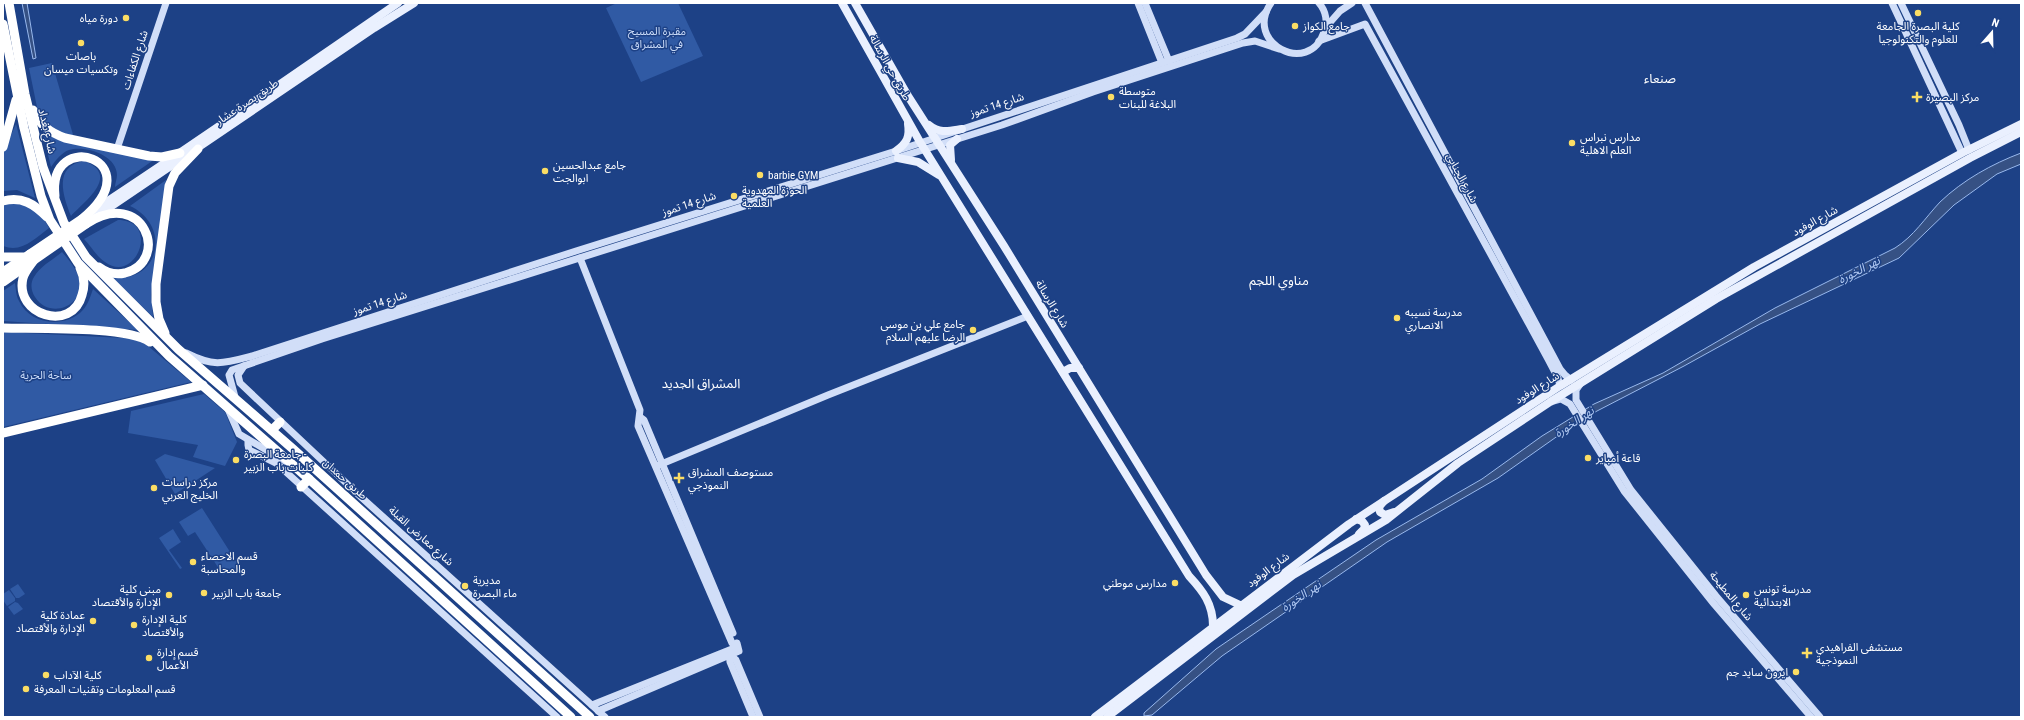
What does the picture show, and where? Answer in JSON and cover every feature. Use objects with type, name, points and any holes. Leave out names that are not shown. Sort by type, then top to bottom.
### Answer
[{"type":"highway","name":"شارع بغداد","points":[[9,3],[32,162],[50,220],[78,263]]},
{"type":"highway","name":"شارع بغداد","points":[[3,24],[5,50],[21,94],[57,207],[76,244],[86,257]]},
{"type":"highway","points":[[3,147],[21,94]]},
{"type":"highway","points":[[21,94],[40,122],[53,134],[116,149],[162,157],[180,152]]},
{"type":"highway","points":[[171,342],[159,319],[156,302],[168,194],[175,173],[198,149]]},
{"type":"highway","points":[[57,207],[55,184],[59,169],[71,159],[86,156],[101,164],[105,169],[108,184],[87,219]]},
{"type":"highway","points":[[3,200],[12,198],[30,202],[50,220]]},
{"type":"highway","points":[[3,282],[32,257],[87,219],[114,212],[128,214],[141,225],[148,239],[148,251],[140,266],[123,274],[108,272],[86,257]]},
{"type":"highway","points":[[3,257],[32,257]]},
{"type":"highway","points":[[32,257],[23,280],[24,297],[38,313],[53,317],[72,312],[81,300],[84,284],[82,272],[78,263]]},
{"type":"highway","points":[[3,272],[32,257]]},
{"type":"highway","name":"طريق حمدان","points":[[86,257],[178,349],[272,430],[590,717]]},
{"type":"highway","points":[[78,263],[169,356]]},
{"type":"highway","points":[[3,328],[131,334],[146,339],[169,356],[227,406],[571,717]]},
{"type":"highway","points":[[3,433],[203,385]]},
{"type":"highway","points":[[272,430],[280,422]]},
{"type":"highway","points":[[301,487],[309,479]]},
{"type":"highway","points":[[354,504],[361,497]]},
{"type":"highway","points":[[434,592],[442,584]]},
{"type":"main road","name":"شارع الكفاءات","points":[[116,149],[166,3]]},
{"type":"main road","points":[[87,219],[180,152],[398,3]]},
{"type":"main road","name":"طريق بصرة عشار","points":[[87,219],[198,149],[374,28],[414,3]]},
{"type":"main road","name":"طريق حي الرسالة","points":[[842,3],[922,146]]},
{"type":"main road","name":"شارع الرسالة","points":[[855,3],[920,115],[1079,368],[1206,575],[1223,597],[1240,605]]},
{"type":"main road","points":[[1138,3],[1166,62]]},
{"type":"main road","points":[[1145,3],[1166,62]]},
{"type":"main road","points":[[1271,3],[1266,12],[1264,26],[1267,35],[1279,49]]},
{"type":"main road","points":[[1319,3],[1325,13],[1326,28]]},
{"type":"main road","points":[[1319,42],[1326,28],[1336,14],[1352,3]]},
{"type":"main road","name":"شارع الجنابي","points":[[1365,3],[1558,370],[1560,386]]},
{"type":"main road","points":[[1892,3],[1955,126]]},
{"type":"main road","points":[[1901,3],[1966,152]]},
{"type":"main road","name":"شارع 14 تموز","points":[[922,146],[934,137],[1237,38],[1245,34],[1266,12]]},
{"type":"main road","name":"شارع الجنابي","points":[[1319,42],[1365,24],[1558,370],[1571,380]]},
{"type":"main road","name":"شارع 14 تموز","points":[[232,370],[922,146],[939,145],[1243,43],[1255,41],[1296,54],[1307,51],[1319,42]]},
{"type":"main road","points":[[920,115],[938,131],[946,132],[962,129]]},
{"type":"main road","points":[[907,121],[908,139],[897,154],[918,162],[941,176]]},
{"type":"main road","name":"شارع الوفود","points":[[1095,717],[1212,626],[1356,519],[1560,386],[1754,267],[1966,152],[2021,124]]},
{"type":"main road","name":"شارع الوفود","points":[[1107,717],[1293,575],[1386,520],[1458,463],[1550,402],[1716,299],[1970,158],[2021,132]]},
{"type":"main road","points":[[953,167],[949,148],[952,142],[957,139]]},
{"type":"main road","points":[[922,146],[1050,352],[1210,604],[1212,626]]},
{"type":"main road","name":"شارع 14 تموز","points":[[178,349],[209,362],[226,363],[897,154]]},
{"type":"main road","points":[[580,258],[638,404],[640,417],[644,420],[659,465],[736,640],[738,649],[598,711]]},
{"type":"main road","points":[[659,465],[828,395],[1028,316]]},
{"type":"main road","points":[[1050,352],[1057,358],[1064,359],[1067,354],[1064,344]]},
{"type":"main road","points":[[226,363],[226,369],[232,370],[229,374],[235,397]]},
{"type":"main road","name":"شارع معارض القبلة","points":[[244,366],[237,379],[280,422],[605,717]]},
{"type":"main road","points":[[1063,372],[1070,368],[1079,368]]},
{"type":"main road","points":[[1577,408],[1575,393],[1583,381]]},
{"type":"main road","points":[[1550,402],[1564,400],[1577,408]]},
{"type":"main road","points":[[227,406],[239,434],[295,468]]},
{"type":"main road","name":"شارع المطيحة","points":[[1577,408],[1626,489],[1714,604],[1811,714],[1820,717]]},
{"type":"main road","points":[[248,440],[249,450],[276,463],[557,717]]},
{"type":"main road","points":[[1386,499],[1379,507],[1381,514],[1388,514],[1398,510]]},
{"type":"main road","points":[[1356,519],[1362,521],[1365,525],[1364,529],[1357,536]]},
{"type":"main road","points":[[1195,582],[1201,582],[1206,575]]},
{"type":"main road","points":[[592,705],[729,653]]},
{"type":"main road","points":[[729,653],[730,662],[753,717]]},
{"type":"main road","points":[[729,653],[736,660],[760,717]]},
{"type":"green space","name":"مقبرة المسيح في المشراق","points":[[617,3],[678,3],[703,56],[641,82],[606,8]]},
{"type":"green space","points":[[52,63],[74,138],[59,134],[39,117],[29,68]]},
{"type":"green space","points":[[16,124],[35,198],[17,190],[3,191],[3,153]]},
{"type":"green space","points":[[43,134],[155,159],[115,187],[117,175],[116,168],[106,157],[91,150],[76,149],[66,151],[51,167]]},
{"type":"green space","points":[[84,161],[95,167],[100,173],[100,181],[91,196],[71,216],[63,191],[64,175],[74,164]]},
{"type":"green space","points":[[166,180],[151,295],[153,317],[113,278],[129,277],[142,271],[150,262],[155,251],[155,238],[151,226],[143,215],[130,206]]},
{"type":"green space","points":[[9,203],[22,205],[33,209],[42,217],[49,228],[28,244],[16,248],[3,246],[3,206]]},
{"type":"green space","points":[[118,220],[131,223],[138,230],[141,239],[139,250],[134,259],[126,265],[116,267],[102,260],[84,239]]},
{"type":"green space","points":[[62,252],[78,275],[80,284],[79,293],[70,305],[55,309],[41,303],[35,297],[32,290],[32,282],[37,273],[47,263]]},
{"type":"green space","points":[[15,283],[19,301],[24,309],[30,315],[38,319],[55,322],[72,318],[85,308],[93,289],[138,330],[3,321],[3,291]]},
{"type":"green space","name":"ساحة الحرية","points":[[3,332],[138,340],[148,346],[191,382],[3,427]]},
{"type":"green space","points":[[204,394],[225,412],[237,442],[225,466],[193,457],[198,445],[128,433],[131,411]]},
{"type":"green space","points":[[165,454],[215,468],[175,494],[155,460]]},
{"type":"green space","points":[[202,508],[239,566],[223,575],[195,532],[188,536],[179,522]]},
{"type":"green space","points":[[173,529],[181,542],[169,550],[182,568],[180,569],[159,538]]},
{"type":"green space","points":[[18,584],[25,594],[19,598],[16,598],[10,589]]},
{"type":"green space","points":[[9,590],[15,598],[15,601],[7,606],[3,600],[3,594]]},
{"type":"green space","points":[[15,602],[18,603],[23,609],[14,615],[8,607]]},
{"type":"water","points":[[22,3],[27,3],[36,58],[33,59]]},
{"type":"water","name":"نهر الخورة","points":[[2021,153],[2021,164],[1997,174],[1954,205],[1899,258],[1760,324],[1684,366],[1597,411],[1569,428],[1498,478],[1387,542],[1222,656],[1152,715],[1144,716],[1144,713],[1216,649],[1376,540],[1482,479],[1542,436],[1594,404],[1663,373],[1775,308],[1895,248],[1908,238],[1940,202],[1958,187],[1999,162]]},
{"type":"place","name":"كلية البصرة الجامعة للعلوم والتكنولوجيا","points":[[1918,13]]},
{"type":"place","name":"دورة مياه","points":[[126,18]]},
{"type":"place","name":"جامع الكواز","points":[[1295,26]]},
{"type":"place","name":"باصات وتكسيات ميسان","points":[[81,43]]},
{"type":"place","name":"متوسطة البلاغة للبنات","points":[[1111,97]]},
{"type":"place","name":"مركز البصيرة","points":[[1917,97]]},
{"type":"place","name":"مدارس نبراس العلم الاهلية","points":[[1572,143]]},
{"type":"place","name":"جامع عبدالحسين ابوالجت","points":[[545,171]]},
{"type":"place","name":"barbie GYM","points":[[760,175]]},
{"type":"place","name":"الحوزة المهدوية العلمية","points":[[734,196]]},
{"type":"place","name":"مدرسة نسيبه الانصاري","points":[[1397,318]]},
{"type":"place","name":"جامع علي بن موسى الرضا عليهم السلام","points":[[973,330]]},
{"type":"place","name":"قاعة أمباير","points":[[1588,458]]},
{"type":"place","name":"جامعة البصرة - كليات باب الزبير","points":[[236,460]]},
{"type":"place","name":"مستوصف المشراق النموذجي","points":[[679,478]]},
{"type":"place","name":"مركز دراسات الخليج العربي","points":[[154,488]]},
{"type":"place","name":"قسم الاحصاء والمحاسبة","points":[[193,562]]},
{"type":"place","name":"مدارس موطني","points":[[1175,583]]},
{"type":"place","name":"مديرية ماء البصرة","points":[[465,586]]},
{"type":"place","name":"جامعة باب الزبير","points":[[204,593]]},
{"type":"place","name":"مبنى كلية الإدارة والأقتصاد","points":[[169,595]]},
{"type":"place","name":"مدرسة تونس الابتدائية","points":[[1746,595]]},
{"type":"place","name":"عمادة كلية الإدارة والأقتصاد","points":[[93,621]]},
{"type":"place","name":"كلية الإدارة والأقتصاد","points":[[134,625]]},
{"type":"place","name":"مستشفى الفراهيدي النموذجية","points":[[1807,653]]},
{"type":"place","name":"قسم إدارة الأعمال","points":[[149,658]]},
{"type":"place","name":"ايرون سايد جم","points":[[1796,672]]},
{"type":"place","name":"كلية الآداب","points":[[46,675]]},
{"type":"place","name":"قسم المعلومات وتقنيات المعرفة","points":[[26,689]]},
{"type":"district","name":"صنعاء","points":[[1660,78]]},
{"type":"district","name":"مناوي اللجم","points":[[1279,280]]},
{"type":"district","name":"المشراق الجديد","points":[[701,383]]}]
